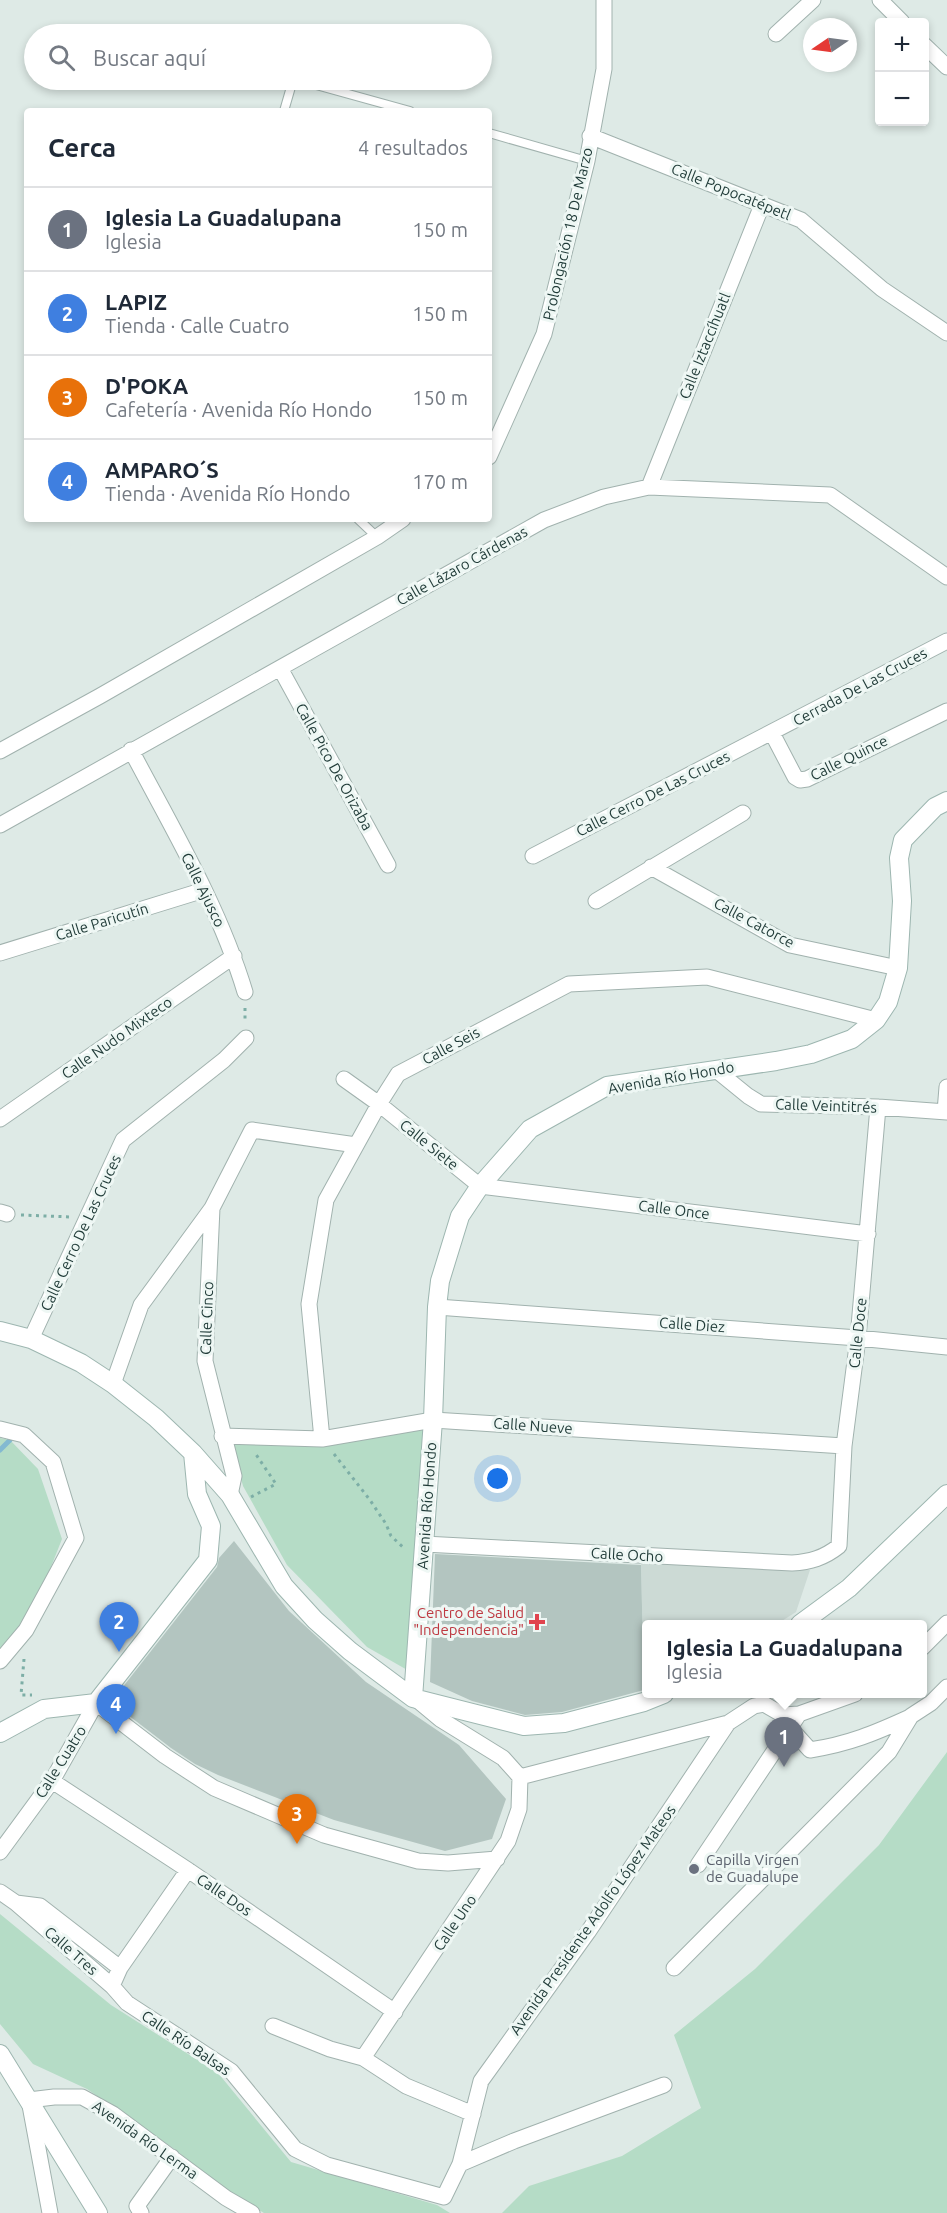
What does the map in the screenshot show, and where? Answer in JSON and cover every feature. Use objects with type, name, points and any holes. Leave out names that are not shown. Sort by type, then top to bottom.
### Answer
[{"type":"street","name":"Prolongación 18 De Marzo","points":[[492,450],[544,334],[587,161],[604,69],[604,0]]},
{"type":"street","points":[[776,34],[813,0]]},
{"type":"street","points":[[880,0],[898,18]]},
{"type":"street","points":[[929,50],[947,67]]},
{"type":"street","name":"Calle Popocatépetl","points":[[590,136],[801,220],[882,289],[947,333]]},
{"type":"street","name":"Calle Iztaccíhuatl","points":[[649,487],[762,205]]},
{"type":"street","name":"Calle Lázaro Cárdenas","points":[[0,825],[544,520],[604,497],[649,487],[830,495],[947,577]]},
{"type":"street","points":[[0,751],[110,691],[377,537],[399,522]]},
{"type":"street","name":"Cerrada De Las Cruces","points":[[772,733],[947,641]]},
{"type":"street","name":"Calle Pico De Orizaba","points":[[280,668],[388,865]]},
{"type":"street","name":"Calle Quince","points":[[772,733],[795,777],[800,780],[807,779],[947,711]]},
{"type":"street","name":"Calle Cerro De Las Cruces","points":[[534,856],[772,733]]},
{"type":"street","name":"Calle Ajusco","points":[[131,750],[204,890],[234,956],[245,992]]},
{"type":"street","name":"Avenida Río Hondo","points":[[413,1698],[433,1420],[437,1307],[440,1281],[460,1216],[480,1186],[530,1129],[607,1086],[811,1054],[852,1040],[876,1020],[888,1002],[898,968],[902,901],[899,858],[903,840],[935,807],[947,801]]},
{"type":"street","points":[[596,900],[743,813]]},
{"type":"street","name":"Calle Catorce","points":[[651,867],[790,945],[898,968]]},
{"type":"street","name":"Calle Paricutín","points":[[0,953],[204,890]]},
{"type":"street","name":"Calle Nudo Mixteco","points":[[0,1119],[234,956]]},
{"type":"street","name":"Calle Seis","points":[[322,1439],[309,1304],[326,1200],[398,1074],[569,984],[707,977],[876,1020]]},
{"type":"street","name":"Calle Cerro De Las Cruces","points":[[31,1339],[123,1140],[224,1060],[246,1038]]},
{"type":"street","name":"Calle Veintitrés","points":[[716,1070],[747,1096],[761,1104],[878,1107],[946,1112]]},
{"type":"street","name":"Calle Siete","points":[[344,1079],[379,1104],[480,1186]]},
{"type":"street","points":[[946,1112],[947,1086]]},
{"type":"street","name":"Calle Doce","points":[[829,1554],[839,1546],[844,1446],[858,1338],[878,1107]]},
{"type":"street","points":[[113,1384],[141,1305],[212,1209],[252,1130],[356,1144]]},
{"type":"street","name":"Calle Once","points":[[480,1186],[868,1234]]},
{"type":"street","name":"Calle Cinco","points":[[212,1209],[205,1361],[238,1497]]},
{"type":"street","name":"Calle Diez","points":[[437,1307],[858,1338],[947,1347]]},
{"type":"street","points":[[0,1331],[31,1339],[81,1363],[113,1384],[156,1418],[238,1497],[284,1586],[315,1620],[350,1652],[440,1719],[503,1758],[520,1777],[728,1723]]},
{"type":"street","name":"Calle Nueve","points":[[222,1436],[322,1439],[433,1420],[844,1446]]},
{"type":"street","points":[[0,1429],[24,1436],[53,1462],[76,1538],[26,1630],[0,1661]]},
{"type":"street","name":"Calle Cuatro","points":[[0,1852],[52,1781],[96,1703],[208,1560],[211,1526],[197,1494],[193,1453]]},
{"type":"street","points":[[805,1620],[849,1588],[947,1494]]},
{"type":"street","name":"Calle Ocho","points":[[424,1544],[792,1563],[811,1561],[829,1554]]},
{"type":"street","points":[[927,1643],[947,1623]]},
{"type":"street","points":[[791,1729],[810,1750],[834,1746],[869,1736],[911,1716],[931,1703],[947,1688]]},
{"type":"street","points":[[413,1698],[524,1726],[564,1723],[654,1698]]},
{"type":"street","points":[[698,1865],[800,1714],[844,1698]]},
{"type":"street","points":[[0,1733],[44,1709],[96,1703],[165,1756],[214,1788],[324,1835],[418,1861],[448,1863],[497,1859]]},
{"type":"street","name":"Avenida Presidente Adolfo López Mateos","points":[[444,2197],[460,2164],[481,2081],[588,1932],[728,1723],[754,1706],[764,1704],[783,1715],[800,1714]]},
{"type":"street","points":[[674,1968],[889,1752],[911,1716]]},
{"type":"street","name":"Calle Uno","points":[[363,2058],[508,1841],[519,1809],[520,1777]]},
{"type":"street","name":"Calle Dos","points":[[52,1781],[188,1870],[395,2012]]},
{"type":"street","name":"Calle Tres","points":[[0,1892],[16,1903],[112,1986],[120,1968],[188,1870]]},
{"type":"street","name":"Calle Tres","points":[[16,1903],[40,1906],[120,1968]]},
{"type":"street","name":"Calle Río Balsas","points":[[112,1986],[127,2003],[231,2071],[295,2149],[327,2165],[444,2197]]},
{"type":"street","points":[[273,2026],[330,2049],[363,2058],[406,2086],[473,2114]]},
{"type":"street","points":[[0,2054],[98,2213]]},
{"type":"street","points":[[460,2164],[514,2141],[664,2085]]},
{"type":"street","name":"Avenida Río Lerma","points":[[29,2100],[82,2097],[113,2114],[226,2198],[252,2213]]},
{"type":"street","points":[[29,2100],[50,2213]]},
{"type":"street","points":[[141,2213],[137,2206],[172,2157]]},
{"type":"lane","points":[[285,108],[290,90]]},
{"type":"lane","points":[[334,90],[399,108]]},
{"type":"lane","points":[[492,134],[587,161]]},
{"type":"lane","points":[[361,522],[377,537]]},
{"type":"path","points":[[245,992],[246,1038]]},
{"type":"path","points":[[4,1213],[88,1217]]},
{"type":"path","points":[[238,1497],[276,1484],[244,1437]]},
{"type":"path","points":[[322,1439],[370,1500],[391,1536],[423,1564]]},
{"type":"path","points":[[26,1630],[21,1695],[38,1696]]},
{"type":"shaded area","points":[[641,1562],[810,1570],[796,1612],[783,1620],[642,1620]]},
{"type":"green space","points":[[426,1428],[416,1675],[367,1647],[287,1565],[243,1486],[232,1444],[326,1445]]},
{"type":"green space","points":[[0,1438],[10,1440],[38,1469],[62,1539],[26,1630],[0,1661]]},
{"type":"green space","points":[[947,1752],[947,2213],[502,2213],[529,2186],[622,2156],[701,2108],[674,2035],[755,1969],[879,1845]]},
{"type":"green space","points":[[0,1914],[111,2005],[218,2073],[291,2162],[437,2205],[450,2213],[264,2213],[228,2191],[173,2148],[87,2089],[33,2064],[0,2024]]},
{"type":"building","points":[[234,1541],[289,1611],[366,1682],[459,1745],[506,1799],[492,1839],[445,1851],[334,1820],[195,1764],[111,1702],[217,1567],[219,1558]]},
{"type":"building","name":"Centro de Salud \"Independencia\"","points":[[435,1554],[641,1565],[642,1691],[562,1712],[525,1715],[472,1701],[430,1682]]},
{"type":"waterway","points":[[0,1450],[10,1440]]},
{"type":"place","name":"Centro de Salud \"Independencia\"","points":[[537,1622]]},
{"type":"place","name":"LAPIZ","points":[[119,1652]]},
{"type":"place","name":"AMPARO´S","points":[[116,1734]]},
{"type":"place","name":"Iglesia La Guadalupana","points":[[784,1767]]},
{"type":"place","name":"D'POKA","points":[[297,1844]]},
{"type":"place","name":"Capilla Virgen de Guadalupe","points":[[694,1869]]}]
